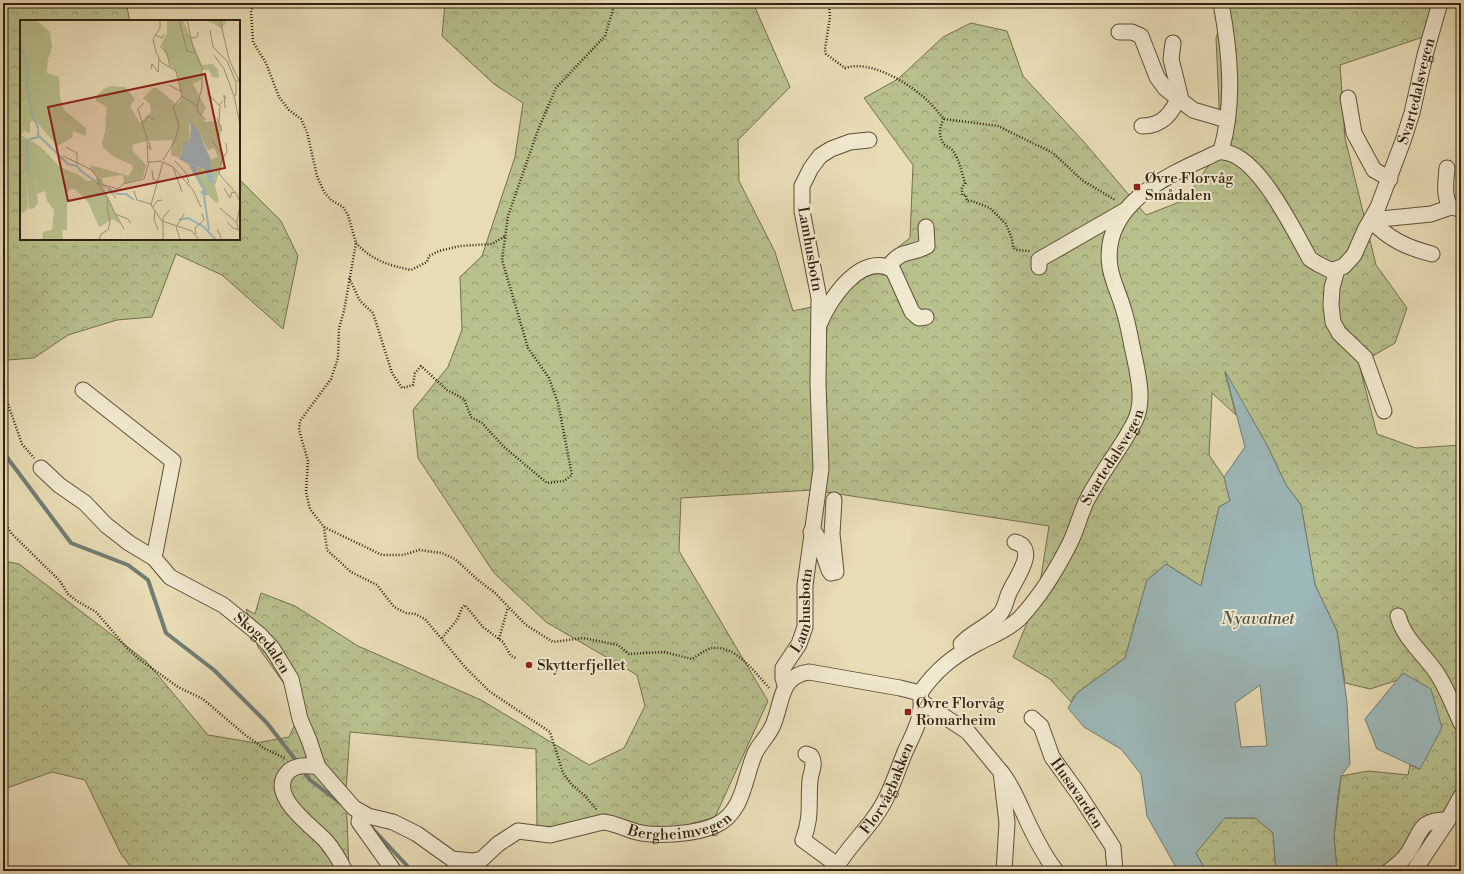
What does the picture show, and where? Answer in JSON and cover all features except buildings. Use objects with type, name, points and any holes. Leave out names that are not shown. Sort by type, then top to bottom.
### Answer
[{"type":"street","points":[[1220,3],[1230,72],[1228,120],[1221,151],[1236,156],[1256,171],[1265,182],[1310,259],[1330,270],[1337,269],[1332,288],[1331,305],[1333,322],[1342,337],[1354,346],[1365,358],[1384,411]]},
{"type":"street","name":"Svartedalsvegen","points":[[1337,269],[1344,266],[1354,255],[1390,179],[1412,113],[1424,55],[1440,3]]},
{"type":"street","points":[[1120,32],[1132,32],[1141,36],[1157,77],[1165,88],[1178,99],[1198,112],[1222,116],[1228,120]]},
{"type":"street","points":[[1142,126],[1159,123],[1164,119],[1180,95],[1171,59],[1173,43]]},
{"type":"street","points":[[1348,98],[1354,133],[1374,170],[1390,179]]},
{"type":"street","name":"Lamhusbotn","points":[[785,684],[783,678],[783,668],[799,644],[805,627],[805,585],[811,532],[821,469],[818,327],[819,298],[802,211],[802,186],[811,168],[820,156],[831,149],[850,142],[869,140]]},
{"type":"street","name":"Svartedalsvegen","points":[[1039,267],[1039,260],[1126,208],[1143,192],[1176,172],[1221,151]]},
{"type":"street","points":[[1447,168],[1447,199],[1456,208]]},
{"type":"street","name":"Svartedalsvegen","points":[[921,698],[940,668],[957,656],[1003,631],[1026,611],[1044,586],[1070,544],[1088,498],[1122,445],[1136,419],[1140,399],[1137,370],[1125,312],[1110,268],[1111,244],[1126,208]]},
{"type":"street","points":[[1371,220],[1432,214],[1456,208]]},
{"type":"street","points":[[1371,220],[1382,232],[1410,249],[1432,254]]},
{"type":"street","points":[[926,227],[927,246],[922,249],[908,252],[894,259],[889,267],[896,274],[912,312],[919,318],[926,317]]},
{"type":"street","name":"Lamhusbotn","points":[[818,327],[827,307],[843,284],[865,268],[872,265],[889,267]]},
{"type":"street","points":[[83,390],[172,461],[154,558]]},
{"type":"street","name":"Skogedalen","points":[[41,468],[59,485],[85,503],[106,525],[129,543],[154,558],[170,576],[222,605],[260,635],[278,654],[291,679],[300,719],[310,740],[318,767]]},
{"type":"street","name":"Lamhusbotn","points":[[811,532],[815,533],[818,538],[829,570],[831,573],[836,572],[832,534],[834,500]]},
{"type":"street","name":"Svartedalsvegen","points":[[957,656],[956,652],[962,643],[992,621],[1004,608],[1009,592],[1026,558],[1027,551],[1025,547],[1015,542]]},
{"type":"street","points":[[1398,616],[1400,624],[1415,648],[1436,671],[1444,684],[1461,723]]},
{"type":"street","points":[[785,684],[796,675],[809,672],[900,688],[921,698],[968,732],[1002,772],[1016,794],[1024,814],[1047,859],[1056,871]]},
{"type":"street","name":"Bergheimvegen","points":[[318,767],[349,804],[362,813],[393,822],[417,834],[452,859],[473,862],[482,860],[498,844],[514,832],[527,831],[550,835],[602,822],[611,822],[637,832],[658,834],[700,830],[716,825],[727,818],[735,810],[741,798],[755,755],[773,726],[785,684]]},
{"type":"street","name":"Florvågbakken","points":[[806,754],[810,756],[814,763],[810,780],[810,819],[803,840],[836,868],[875,817],[885,801],[914,736],[921,698]]},
{"type":"street","name":"Husavarden","points":[[1032,718],[1041,726],[1052,757],[1078,793],[1114,852],[1115,871]]},
{"type":"street","points":[[318,767],[301,765],[290,770],[285,776],[283,790],[293,809],[328,844],[345,871]]},
{"type":"street","points":[[1002,772],[1007,823],[1004,871]]},
{"type":"street","points":[[1414,871],[1448,820],[1461,796]]},
{"type":"street","points":[[362,813],[359,822],[394,871]]},
{"type":"street","points":[[1389,871],[1404,859],[1424,825],[1436,819],[1448,820]]},
{"type":"path","points":[[255,3],[251,11],[254,42],[266,63],[278,97],[289,110],[301,119],[307,132],[317,176],[324,192],[330,200],[343,207],[348,215],[356,243],[364,252],[382,264],[411,270],[427,262],[429,256],[439,251],[460,246],[492,244],[505,235]]},
{"type":"path","points":[[349,277],[360,301],[373,313],[392,373],[402,388],[413,385],[415,373],[421,366],[447,390],[464,399],[471,417],[482,423],[504,447],[547,483],[564,481],[572,475],[558,403],[549,378],[528,348],[502,260],[508,216],[538,130],[556,88],[605,36],[615,3]]},
{"type":"path","points":[[829,3],[830,17],[825,49],[826,54],[845,68],[854,66],[882,70],[921,95],[944,120],[998,126],[1053,153],[1082,180],[1126,208]]},
{"type":"path","points":[[944,120],[940,125],[940,132],[944,144],[953,150],[962,173],[965,183],[962,188],[962,195],[966,195],[967,201],[972,201],[990,208],[1006,224],[1012,239],[1013,247],[1016,250],[1050,253]]},
{"type":"path","points":[[356,243],[344,311],[339,328],[338,358],[331,379],[300,421],[298,430],[308,461],[306,492],[310,509],[324,527],[382,555],[404,555],[419,550],[442,553],[455,559],[478,580],[495,592],[526,625],[553,642],[583,638],[618,645],[629,654],[664,652],[692,659],[713,648],[725,649],[738,656],[781,701]]},
{"type":"path","points":[[3,390],[22,444],[41,468]]},
{"type":"path","points":[[3,520],[12,534],[60,581],[68,594],[96,612],[127,648],[139,659],[178,687],[203,699],[244,734],[265,749],[301,765]]},
{"type":"path","points":[[324,527],[327,550],[351,572],[377,585],[394,607],[406,614],[415,614],[425,619],[465,667],[489,691],[550,732],[563,773],[572,785],[584,795],[598,811],[602,822]]},
{"type":"path","points":[[442,638],[457,620],[462,608],[465,606],[483,627],[503,642],[511,656],[516,658]]},
{"type":"path","points":[[499,639],[508,606]]},
{"type":"green space","points":[[3,3],[126,3],[130,20],[20,20],[20,240],[240,240],[240,180],[281,221],[298,256],[283,329],[222,275],[176,254],[152,317],[117,320],[68,335],[34,358],[7,360],[3,354]]},
{"type":"green space","points":[[445,3],[753,3],[790,87],[738,140],[739,181],[775,252],[793,311],[825,304],[910,238],[913,165],[864,98],[898,79],[943,37],[971,23],[1007,31],[1023,76],[1084,142],[1146,215],[1185,200],[1221,147],[1216,38],[1224,11],[1224,3],[1435,3],[1426,36],[1340,65],[1345,138],[1376,265],[1407,308],[1395,343],[1359,364],[1377,434],[1416,448],[1461,445],[1461,630],[1457,658],[1461,666],[1461,795],[1416,871],[1337,871],[1334,837],[1341,776],[1368,771],[1408,775],[1410,765],[1420,769],[1403,673],[1398,680],[1370,689],[1345,683],[1337,631],[1315,585],[1301,505],[1286,485],[1267,445],[1225,373],[1236,415],[1212,393],[1209,455],[1224,477],[1230,501],[1219,507],[1201,586],[1166,564],[1147,580],[1125,658],[1077,693],[1071,702],[1050,679],[1013,657],[1038,596],[1049,526],[812,490],[681,498],[679,551],[768,701],[715,817],[660,833],[537,826],[536,749],[350,732],[346,791],[349,871],[134,871],[121,854],[85,780],[52,772],[7,788],[3,798],[3,561],[19,564],[146,661],[208,735],[256,743],[289,737],[302,709],[258,647],[246,609],[255,614],[261,593],[295,606],[358,646],[481,700],[589,765],[624,748],[645,706],[637,675],[546,622],[494,573],[418,458],[413,410],[448,367],[462,330],[460,277],[482,256],[515,157],[523,103],[494,84],[442,36]]},
{"type":"green space","points":[[1224,818],[1255,818],[1273,833],[1276,871],[1206,871],[1196,853]]},
{"type":"water","name":"Nyavatnet","points":[[1225,371],[1267,445],[1286,485],[1301,505],[1315,585],[1337,631],[1347,703],[1350,764],[1341,776],[1338,796],[1334,837],[1337,871],[1276,871],[1273,833],[1255,818],[1225,818],[1196,853],[1206,871],[1178,871],[1147,816],[1141,774],[1121,749],[1084,727],[1068,708],[1077,693],[1125,658],[1147,580],[1166,564],[1201,586],[1219,507],[1230,501],[1224,477],[1245,447]],"holes":[[[1260,685],[1267,746],[1241,747],[1235,703]]]},
{"type":"water","points":[[1403,673],[1431,689],[1442,728],[1420,769],[1377,749],[1365,719]]},
{"type":"waterway","points":[[3,452],[71,543],[128,565],[148,580],[166,633],[214,670],[267,723],[298,763]]},
{"type":"waterway","points":[[302,769],[310,780],[343,805]]},
{"type":"waterway","points":[[370,826],[412,871]]},
{"type":"place","name":"Øvre Florvåg Smådalen","points":[[1137,187]]},
{"type":"place","name":"Skytterfjellet","points":[[529,665]]},
{"type":"place","name":"Øvre Florvåg Romarheim","points":[[908,712]]}]
